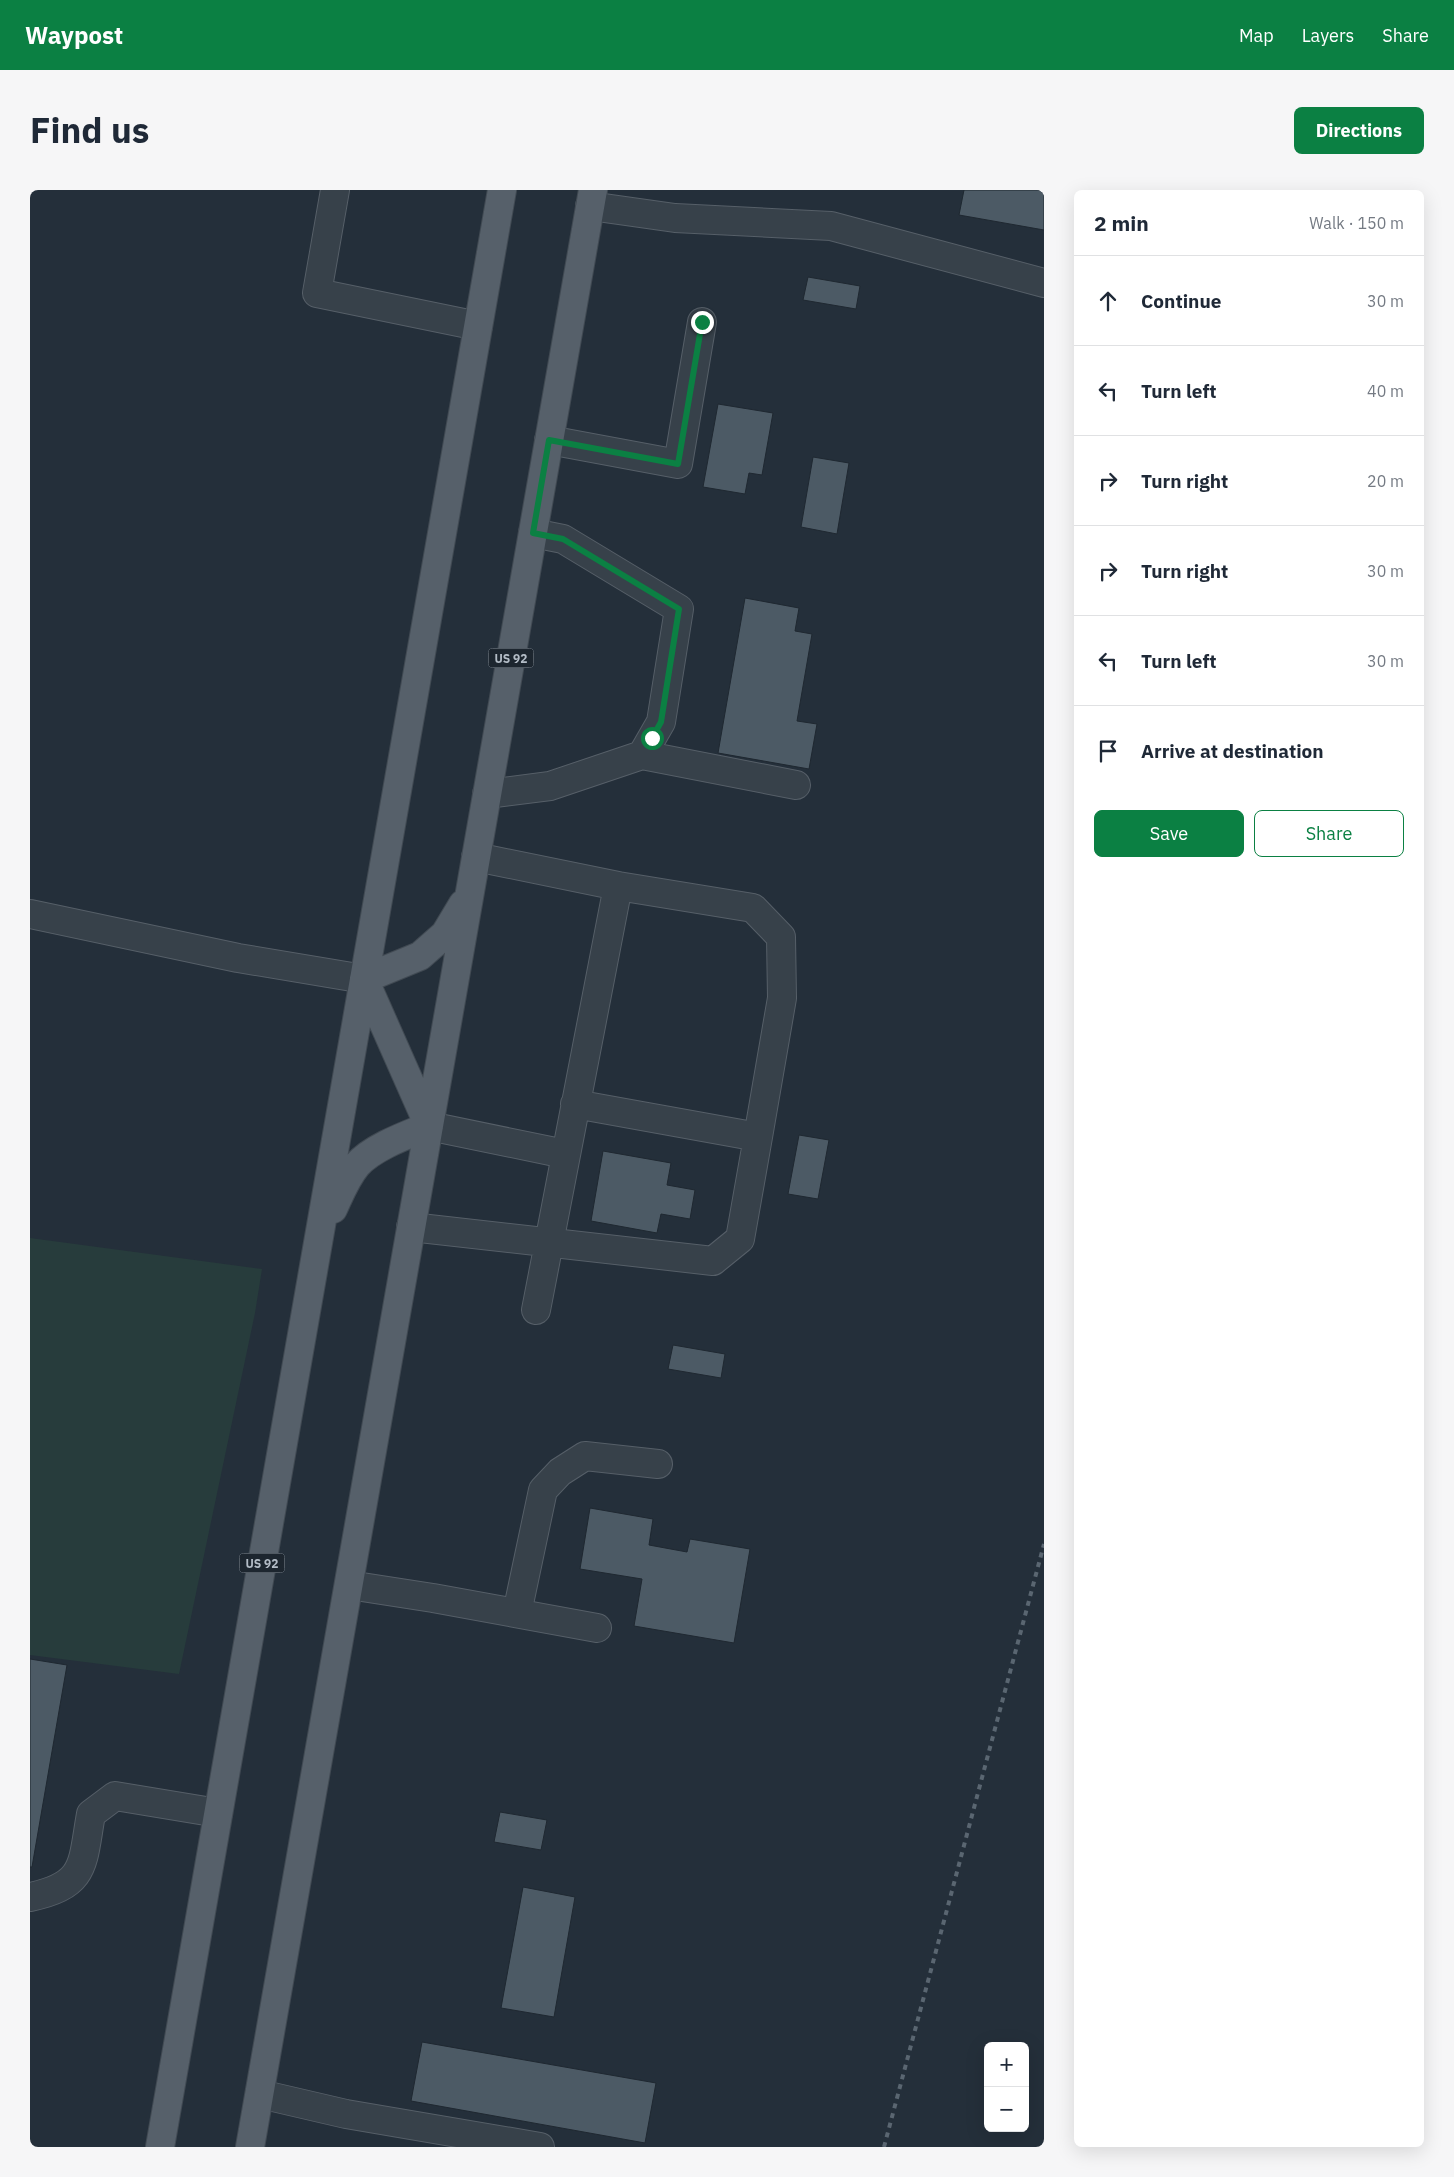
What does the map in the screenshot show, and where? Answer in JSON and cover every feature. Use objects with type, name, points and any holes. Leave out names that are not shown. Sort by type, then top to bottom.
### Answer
[{"type":"main road","name":"US 92","points":[[160,2147],[502,190]]},
{"type":"main road","name":"US 92","points":[[250,2147],[591,198]]},
{"type":"main road","points":[[318,1241],[347,1179],[358,1163],[386,1144],[429,1126],[364,979],[420,956],[445,934],[470,893]]},
{"type":"lane","points":[[335,190],[317,293],[478,326]]},
{"type":"lane","points":[[591,198],[675,218],[831,226],[1044,283]]},
{"type":"lane","points":[[549,440],[678,464],[702,322]]},
{"type":"lane","points":[[533,533],[563,539],[679,609],[661,722],[642,755]]},
{"type":"lane","points":[[487,794],[550,786],[642,755],[796,785]]},
{"type":"lane","points":[[412,1227],[713,1261],[740,1239],[758,1137],[782,998],[781,937],[752,908],[618,886],[476,857]]},
{"type":"lane","points":[[536,1310],[618,886]]},
{"type":"lane","points":[[30,914],[238,958],[364,979]]},
{"type":"lane","points":[[575,1104],[758,1137]]},
{"type":"lane","points":[[429,1126],[565,1154]]},
{"type":"lane","points":[[516,1613],[543,1490],[560,1472],[585,1456],[658,1464]]},
{"type":"lane","points":[[349,1585],[597,1628]]},
{"type":"lane","points":[[30,1897],[44,1894],[68,1884],[81,1869],[91,1814],[115,1796],[218,1813]]},
{"type":"lane","points":[[260,2094],[346,2114],[540,2147]]},
{"type":"green space","points":[[30,1238],[262,1269],[255,1313],[179,1674],[30,1655]]},
{"type":"building","points":[[964,190],[1044,190],[1044,230],[959,215]]},
{"type":"building","points":[[808,277],[860,286],[856,309],[803,300]]},
{"type":"building","points":[[718,404],[773,413],[762,475],[749,473],[745,494],[703,487]]},
{"type":"building","points":[[813,457],[849,463],[837,534],[801,527]]},
{"type":"building","points":[[745,598],[799,608],[795,631],[812,634],[797,721],[817,724],[809,769],[718,753]]},
{"type":"building","points":[[799,1135],[829,1140],[818,1199],[788,1194]]},
{"type":"building","points":[[603,1151],[671,1163],[667,1185],[695,1190],[690,1219],[661,1214],[657,1233],[591,1221]]},
{"type":"building","points":[[673,1345],[725,1354],[721,1378],[668,1369]]},
{"type":"building","points":[[590,1508],[653,1519],[649,1545],[687,1552],[690,1539],[750,1549],[734,1643],[634,1626],[642,1579],[580,1569]]},
{"type":"building","points":[[30,1659],[67,1665],[32,1867],[30,1867]]},
{"type":"building","points":[[500,1812],[547,1820],[541,1850],[494,1842]]},
{"type":"building","points":[[523,1887],[575,1897],[554,2017],[501,2008]]},
{"type":"building","points":[[422,2042],[656,2083],[645,2143],[411,2101]]},
{"type":"railway","points":[[884,2147],[1044,1544]]},
{"type":"route","points":[[652,738],[661,722],[679,609],[563,539],[533,533],[549,440],[678,464],[702,322]]}]
